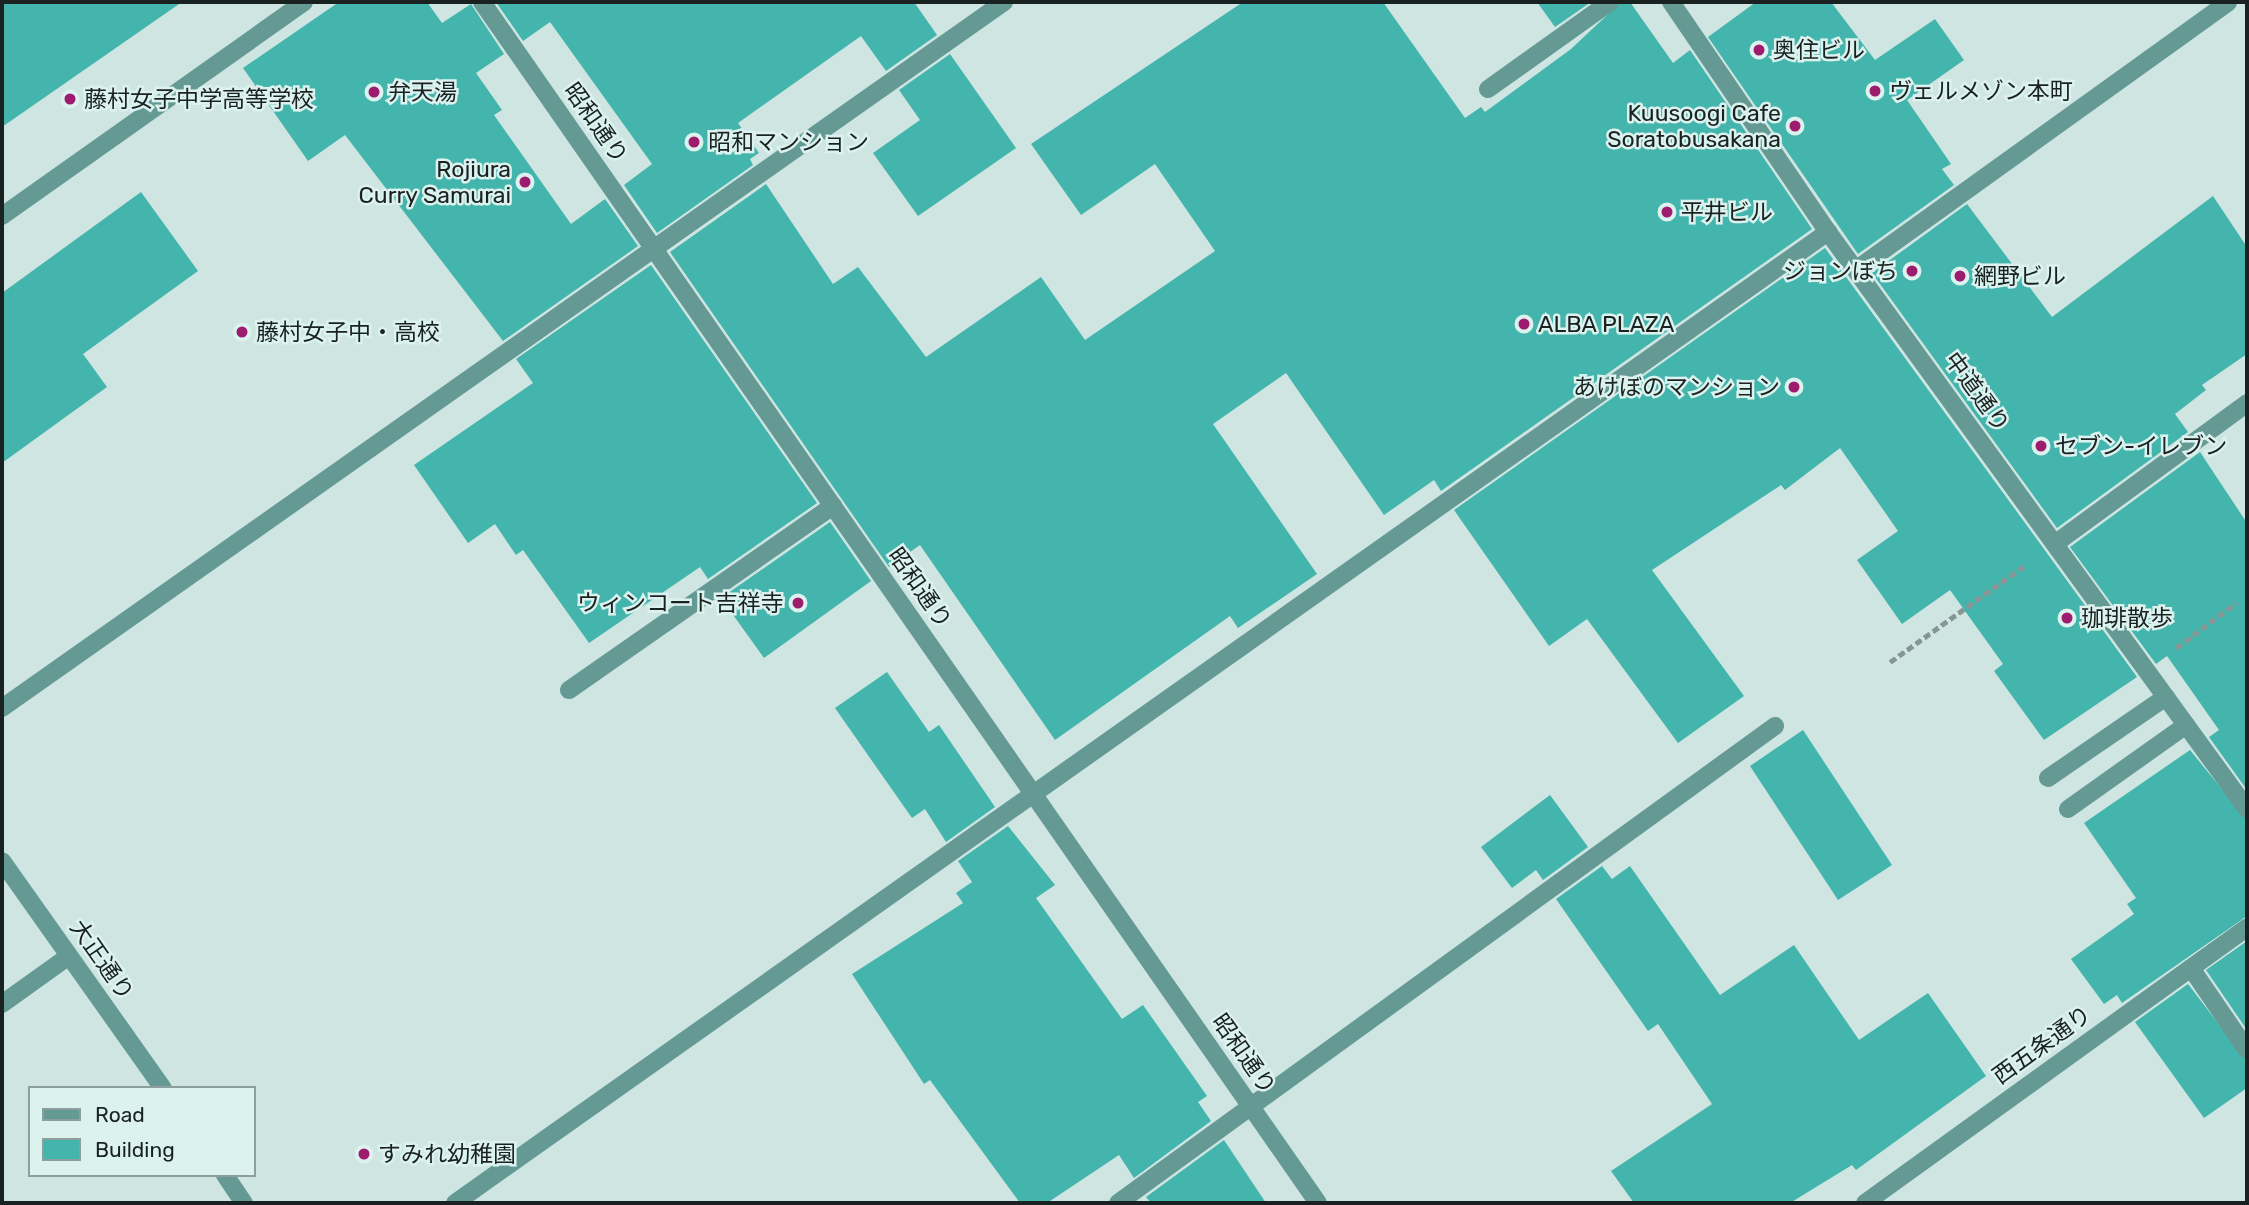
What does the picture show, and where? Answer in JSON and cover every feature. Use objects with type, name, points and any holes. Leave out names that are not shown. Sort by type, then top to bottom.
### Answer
[{"type":"street","points":[[2,216],[304,2]]},
{"type":"street","name":"昭和通り","points":[[482,2],[1318,1203]]},
{"type":"street","points":[[2,708],[1004,2]]},
{"type":"street","points":[[1488,89],[1610,2]]},
{"type":"street","name":"中道通り","points":[[1671,2],[1828,232],[2247,809]]},
{"type":"street","points":[[1857,270],[2228,2]]},
{"type":"street","points":[[455,1203],[1828,232]]},
{"type":"street","points":[[2056,543],[2247,403]]},
{"type":"street","points":[[569,690],[833,506]]},
{"type":"street","points":[[2048,778],[2166,697]]},
{"type":"street","points":[[1118,1203],[1253,1110],[1774,726]]},
{"type":"street","points":[[2068,809],[2186,726]]},
{"type":"street","name":"大正通り","points":[[2,861],[162,1086]]},
{"type":"street","name":"西五条通り","points":[[1865,1203],[2247,927]]},
{"type":"street","points":[[2,1004],[69,956]]},
{"type":"street","points":[[2191,968],[2247,1050]]},
{"type":"street","points":[[226,1177],[244,1203]]},
{"type":"path","points":[[1891,662],[2056,543]]},
{"type":"path","points":[[2147,669],[2236,603]]},
{"type":"building","points":[[2,2],[182,2],[2,127]]},
{"type":"building","points":[[339,2],[427,2],[442,23],[471,4],[504,54],[476,73],[502,110],[494,115],[571,224],[605,199],[638,246],[503,341],[345,135],[308,161],[243,68]]},
{"type":"building","points":[[496,2],[914,2],[937,35],[886,71],[861,36],[738,123],[759,153],[750,159],[753,165],[657,233],[624,185],[652,164],[550,22],[523,41]]},
{"type":"building","points":[[1243,2],[1383,2],[1465,118],[1481,107],[1485,112],[1571,49],[1621,2],[1630,2],[1673,63],[1690,50],[1812,229],[1441,491],[1434,480],[1384,515],[1286,373],[1213,424],[1317,574],[1238,628],[1230,616],[1055,740],[920,545],[889,567],[670,252],[766,184],[833,284],[858,267],[926,357],[1041,277],[1085,340],[1215,251],[1155,164],[1081,215],[1031,144]]},
{"type":"building","points":[[1537,2],[1591,2],[1555,27]]},
{"type":"building","points":[[1756,2],[1831,2],[1875,60],[1935,19],[1964,60],[1907,100],[1951,164],[1942,169],[1954,185],[1858,254],[1708,37]]},
{"type":"building","points":[[950,54],[1016,148],[918,216],[873,153],[920,120],[899,90]]},
{"type":"building","points":[[141,192],[198,271],[83,354],[107,387],[2,463],[2,293]]},
{"type":"building","points":[[2213,196],[2247,247],[2247,354],[2202,385],[2206,390],[2175,414],[2188,432],[2057,528],[1872,273],[1967,204],[2052,317]]},
{"type":"building","points":[[1825,248],[2137,677],[2044,740],[1994,671],[2003,664],[1950,590],[1902,624],[1857,560],[1898,531],[1840,448],[1785,490],[1781,485],[1652,570],[1744,696],[1678,743],[1587,619],[1549,646],[1454,510]]},
{"type":"building","points":[[651,265],[817,503],[708,579],[700,567],[589,643],[523,550],[516,555],[495,524],[468,543],[414,465],[533,383],[516,359]]},
{"type":"building","points":[[2200,452],[2247,523],[2247,790],[2209,737],[2219,730],[2167,656],[2156,664],[2070,547]]},
{"type":"building","name":"ウィンコート吉祥寺","points":[[830,522],[871,581],[764,658],[721,598]]},
{"type":"building","points":[[887,672],[929,732],[939,725],[995,807],[946,842],[925,809],[912,818],[835,708]]},
{"type":"building","points":[[1803,730],[1892,865],[1838,900],[1750,766]]},
{"type":"building","points":[[2190,750],[2247,820],[2247,916],[2122,1003],[2117,995],[2104,1004],[2071,959],[2134,914],[2127,904],[2136,898],[2084,823]]},
{"type":"building","points":[[1550,795],[1588,847],[1543,880],[1536,870],[1512,888],[1481,847]]},
{"type":"building","points":[[1008,826],[1055,885],[1036,898],[1122,1019],[1143,1005],[1207,1096],[1198,1102],[1211,1121],[1134,1178],[1119,1155],[1047,1203],[1020,1203],[930,1080],[924,1084],[852,974],[963,903],[956,893],[972,882],[958,861]]},
{"type":"building","points":[[1602,866],[1612,879],[1630,866],[1720,995],[1794,945],[1859,1040],[1928,993],[1986,1076],[1856,1170],[1852,1165],[1790,1203],[1634,1203],[1611,1171],[1712,1104],[1658,1024],[1648,1031],[1556,899]]},
{"type":"building","points":[[2247,941],[2247,1030],[2206,970]]},
{"type":"building","points":[[2188,984],[2247,1061],[2247,1088],[2204,1118],[2135,1022]]},
{"type":"building","points":[[1224,1140],[1266,1203],[1151,1203],[1146,1197]]},
{"type":"place","name":"奥住ビル","points":[[1759,50]]},
{"type":"place","name":"ヴェルメゾン本町","points":[[1875,91]]},
{"type":"place","name":"弁天湯","points":[[374,92]]},
{"type":"place","name":"藤村女子中学高等学校","points":[[70,99]]},
{"type":"place","name":"Kuusoogi Cafe Soratobusakana","points":[[1795,126]]},
{"type":"place","name":"昭和マンション","points":[[694,142]]},
{"type":"place","name":"Rojiura Curry Samurai","points":[[525,182]]},
{"type":"place","name":"平井ビル","points":[[1667,212]]},
{"type":"place","name":"ジョンぼち","points":[[1912,271]]},
{"type":"place","name":"網野ビル","points":[[1960,276]]},
{"type":"place","name":"ALBA PLAZA","points":[[1524,324]]},
{"type":"place","name":"藤村女子中・高校","points":[[242,332]]},
{"type":"place","name":"あけぼのマンション","points":[[1794,387]]},
{"type":"place","name":"セブン-イレブン","points":[[2041,446]]},
{"type":"place","name":"ウィンコート吉祥寺","points":[[798,603]]},
{"type":"place","name":"珈琲散歩","points":[[2067,618]]},
{"type":"place","name":"すみれ幼稚園","points":[[364,1154]]}]
